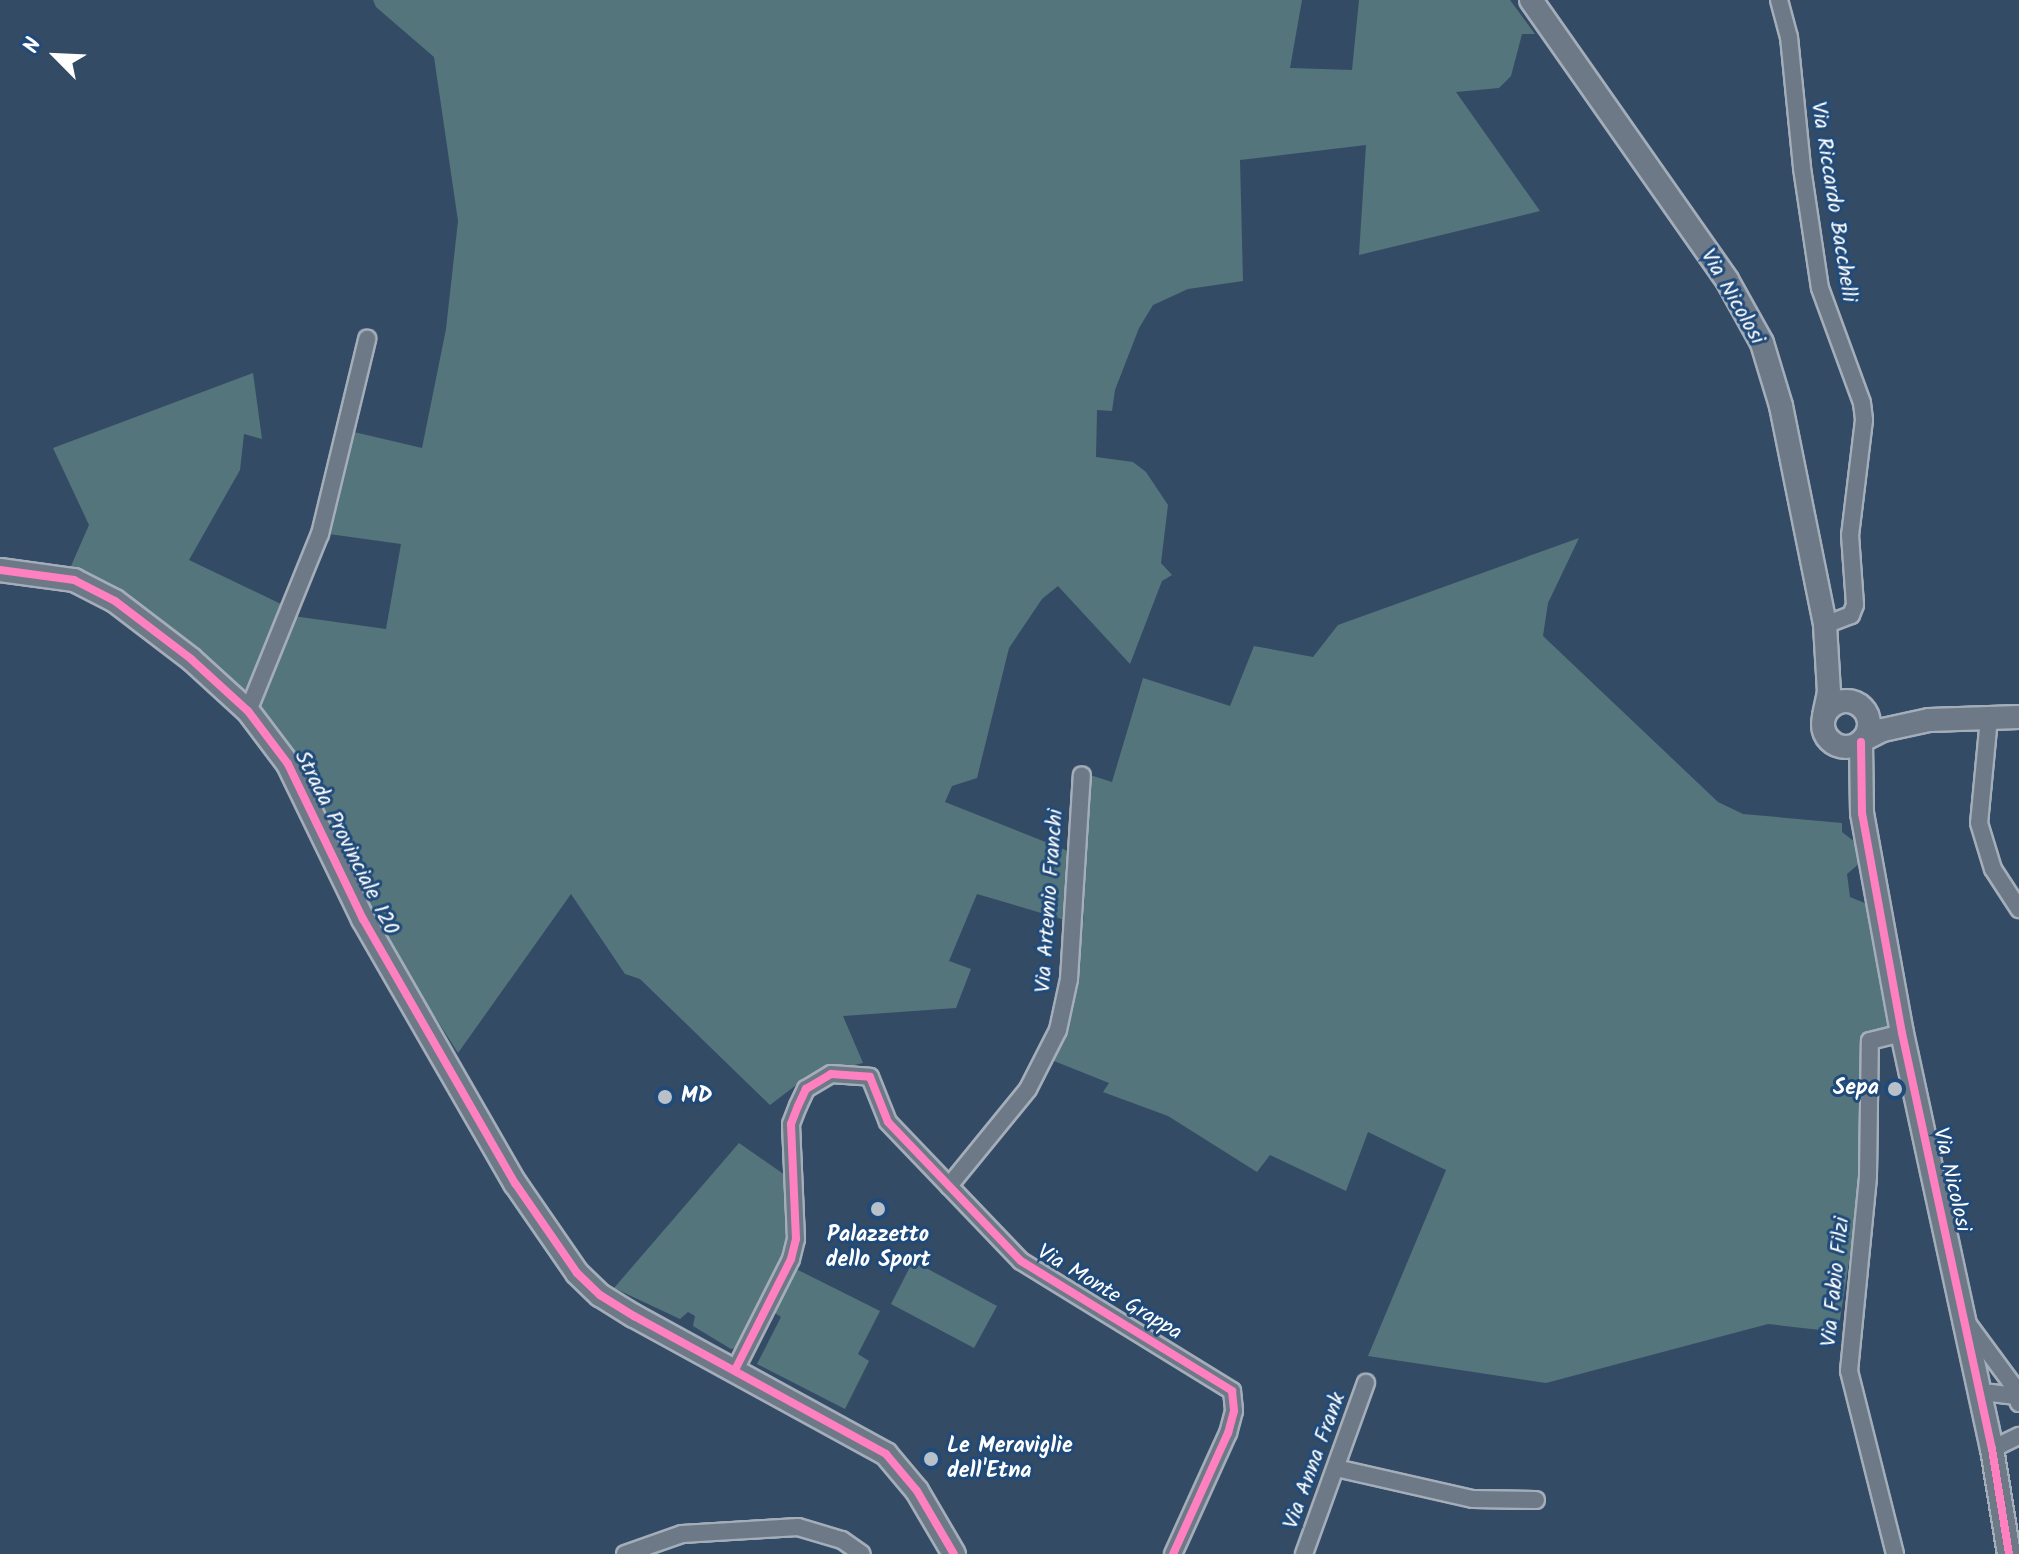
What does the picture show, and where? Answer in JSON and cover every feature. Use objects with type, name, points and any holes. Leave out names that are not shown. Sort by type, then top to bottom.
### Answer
[{"type":"street","name":"Via Nicolosi","points":[[1531,0],[1727,280],[1762,343],[1781,406],[1826,632]]},
{"type":"street","name":"Via Riccardo Bacchelli","points":[[1779,0],[1789,37],[1802,168],[1820,288],[1862,403],[1864,420],[1850,535],[1855,605],[1851,615],[1826,632]]},
{"type":"street","points":[[248,711],[320,534],[367,339]]},
{"type":"street","name":"Strada Provinciale 120","points":[[0,570],[74,580],[104,594],[191,659],[248,711],[288,764],[363,919],[515,1183],[556,1248],[600,1295],[886,1454],[932,1512],[954,1554]]},
{"type":"street","points":[[1826,632],[1869,720],[1862,741],[1862,813]]},
{"type":"street","points":[[1826,632],[1829,692],[1824,731],[1833,743],[1862,813]]},
{"type":"street","points":[[1824,715],[1841,701],[1929,720]]},
{"type":"street","points":[[1833,743],[1845,747],[1883,730],[1929,720],[2019,717]]},
{"type":"street","points":[[1989,718],[1979,823],[1993,869],[2019,909]]},
{"type":"street","name":"Via Artemio Franchi","points":[[949,1186],[1028,1089],[1058,1030],[1069,979],[1082,775]]},
{"type":"street","name":"Via Nicolosi","points":[[1862,813],[1902,1033],[1992,1449],[2009,1554]]},
{"type":"street","name":"Via Fabio Filzi","points":[[1895,1554],[1849,1371],[1868,1176],[1870,1041],[1902,1033]]},
{"type":"street","name":"Via Monte Grappa","points":[[736,1368],[791,1259],[796,1239],[798,1216],[791,1124],[798,1106],[806,1089],[831,1074],[870,1077],[888,1122],[1021,1261],[1232,1391],[1234,1411],[1228,1433],[1173,1554]]},
{"type":"street","points":[[1964,1318],[2013,1385],[2016,1399],[1991,1393],[1980,1397]]},
{"type":"street","name":"Via Anna Frank","points":[[1304,1554],[1366,1383]]},
{"type":"street","points":[[1992,1449],[2019,1436]]},
{"type":"street","points":[[1336,1468],[1473,1499],[1536,1500]]},
{"type":"street","points":[[625,1554],[682,1534],[798,1527],[842,1540],[862,1554]]},
{"type":"green space","points":[[373,0],[1302,0],[1290,68],[1352,70],[1359,0],[1510,0],[1535,34],[1522,34],[1511,76],[1499,88],[1456,92],[1540,211],[1359,255],[1366,145],[1240,160],[1243,281],[1188,289],[1153,305],[1139,328],[1115,390],[1112,411],[1097,410],[1096,457],[1133,462],[1146,472],[1168,505],[1161,563],[1172,575],[1162,581],[1130,664],[1058,586],[1042,599],[1009,648],[977,778],[952,786],[945,802],[1068,851],[1065,920],[977,894],[949,961],[971,969],[956,1008],[843,1016],[863,1063],[808,1076],[770,1105],[640,979],[625,974],[571,894],[458,1053],[368,911],[314,788],[288,743],[257,707],[293,616],[386,629],[401,544],[329,534],[354,432],[422,448],[446,329],[458,221],[434,57],[376,7]]},
{"type":"green space","points":[[253,373],[262,439],[244,434],[240,470],[189,560],[283,605],[248,697],[151,614],[99,578],[71,566],[89,525],[53,448]]},
{"type":"green space","points":[[1579,538],[1548,603],[1543,636],[1718,802],[1743,814],[1842,823],[1842,832],[1855,842],[1861,862],[1847,874],[1850,897],[1867,904],[1892,1029],[1863,1038],[1860,1192],[1838,1332],[1768,1324],[1546,1383],[1368,1356],[1446,1170],[1368,1132],[1346,1191],[1270,1155],[1257,1172],[1168,1116],[1103,1092],[1109,1083],[1054,1061],[1071,1012],[1083,925],[1090,775],[1112,782],[1143,678],[1230,706],[1254,646],[1313,657],[1338,625]]},
{"type":"green space","points":[[739,1143],[785,1175],[789,1245],[739,1348],[731,1349],[693,1326],[695,1316],[688,1312],[680,1319],[614,1288]]},
{"type":"green space","points":[[913,1261],[997,1306],[974,1348],[891,1304]]},
{"type":"green space","points":[[794,1268],[880,1311],[858,1354],[869,1361],[845,1409],[757,1364],[781,1317],[772,1311]]},
{"type":"cycle path","points":[[0,570],[74,580],[115,601],[191,659],[248,711],[288,764],[363,919],[515,1183],[577,1273],[600,1295],[634,1316],[886,1454],[917,1491],[954,1554]]},
{"type":"cycle path","points":[[1861,742],[1862,813],[1902,1033],[1992,1449],[2009,1554]]},
{"type":"cycle path","points":[[736,1368],[791,1259],[796,1239],[791,1124],[798,1106],[806,1089],[831,1074],[870,1077],[888,1122],[1021,1261],[1232,1391],[1234,1411],[1228,1433],[1173,1554]]},
{"type":"place","name":"Sepa","points":[[1895,1089]]},
{"type":"place","name":"MD","points":[[665,1097]]},
{"type":"place","name":"Palazzetto dello Sport","points":[[878,1209]]},
{"type":"place","name":"Le Meraviglie dell'Etna","points":[[931,1459]]}]
